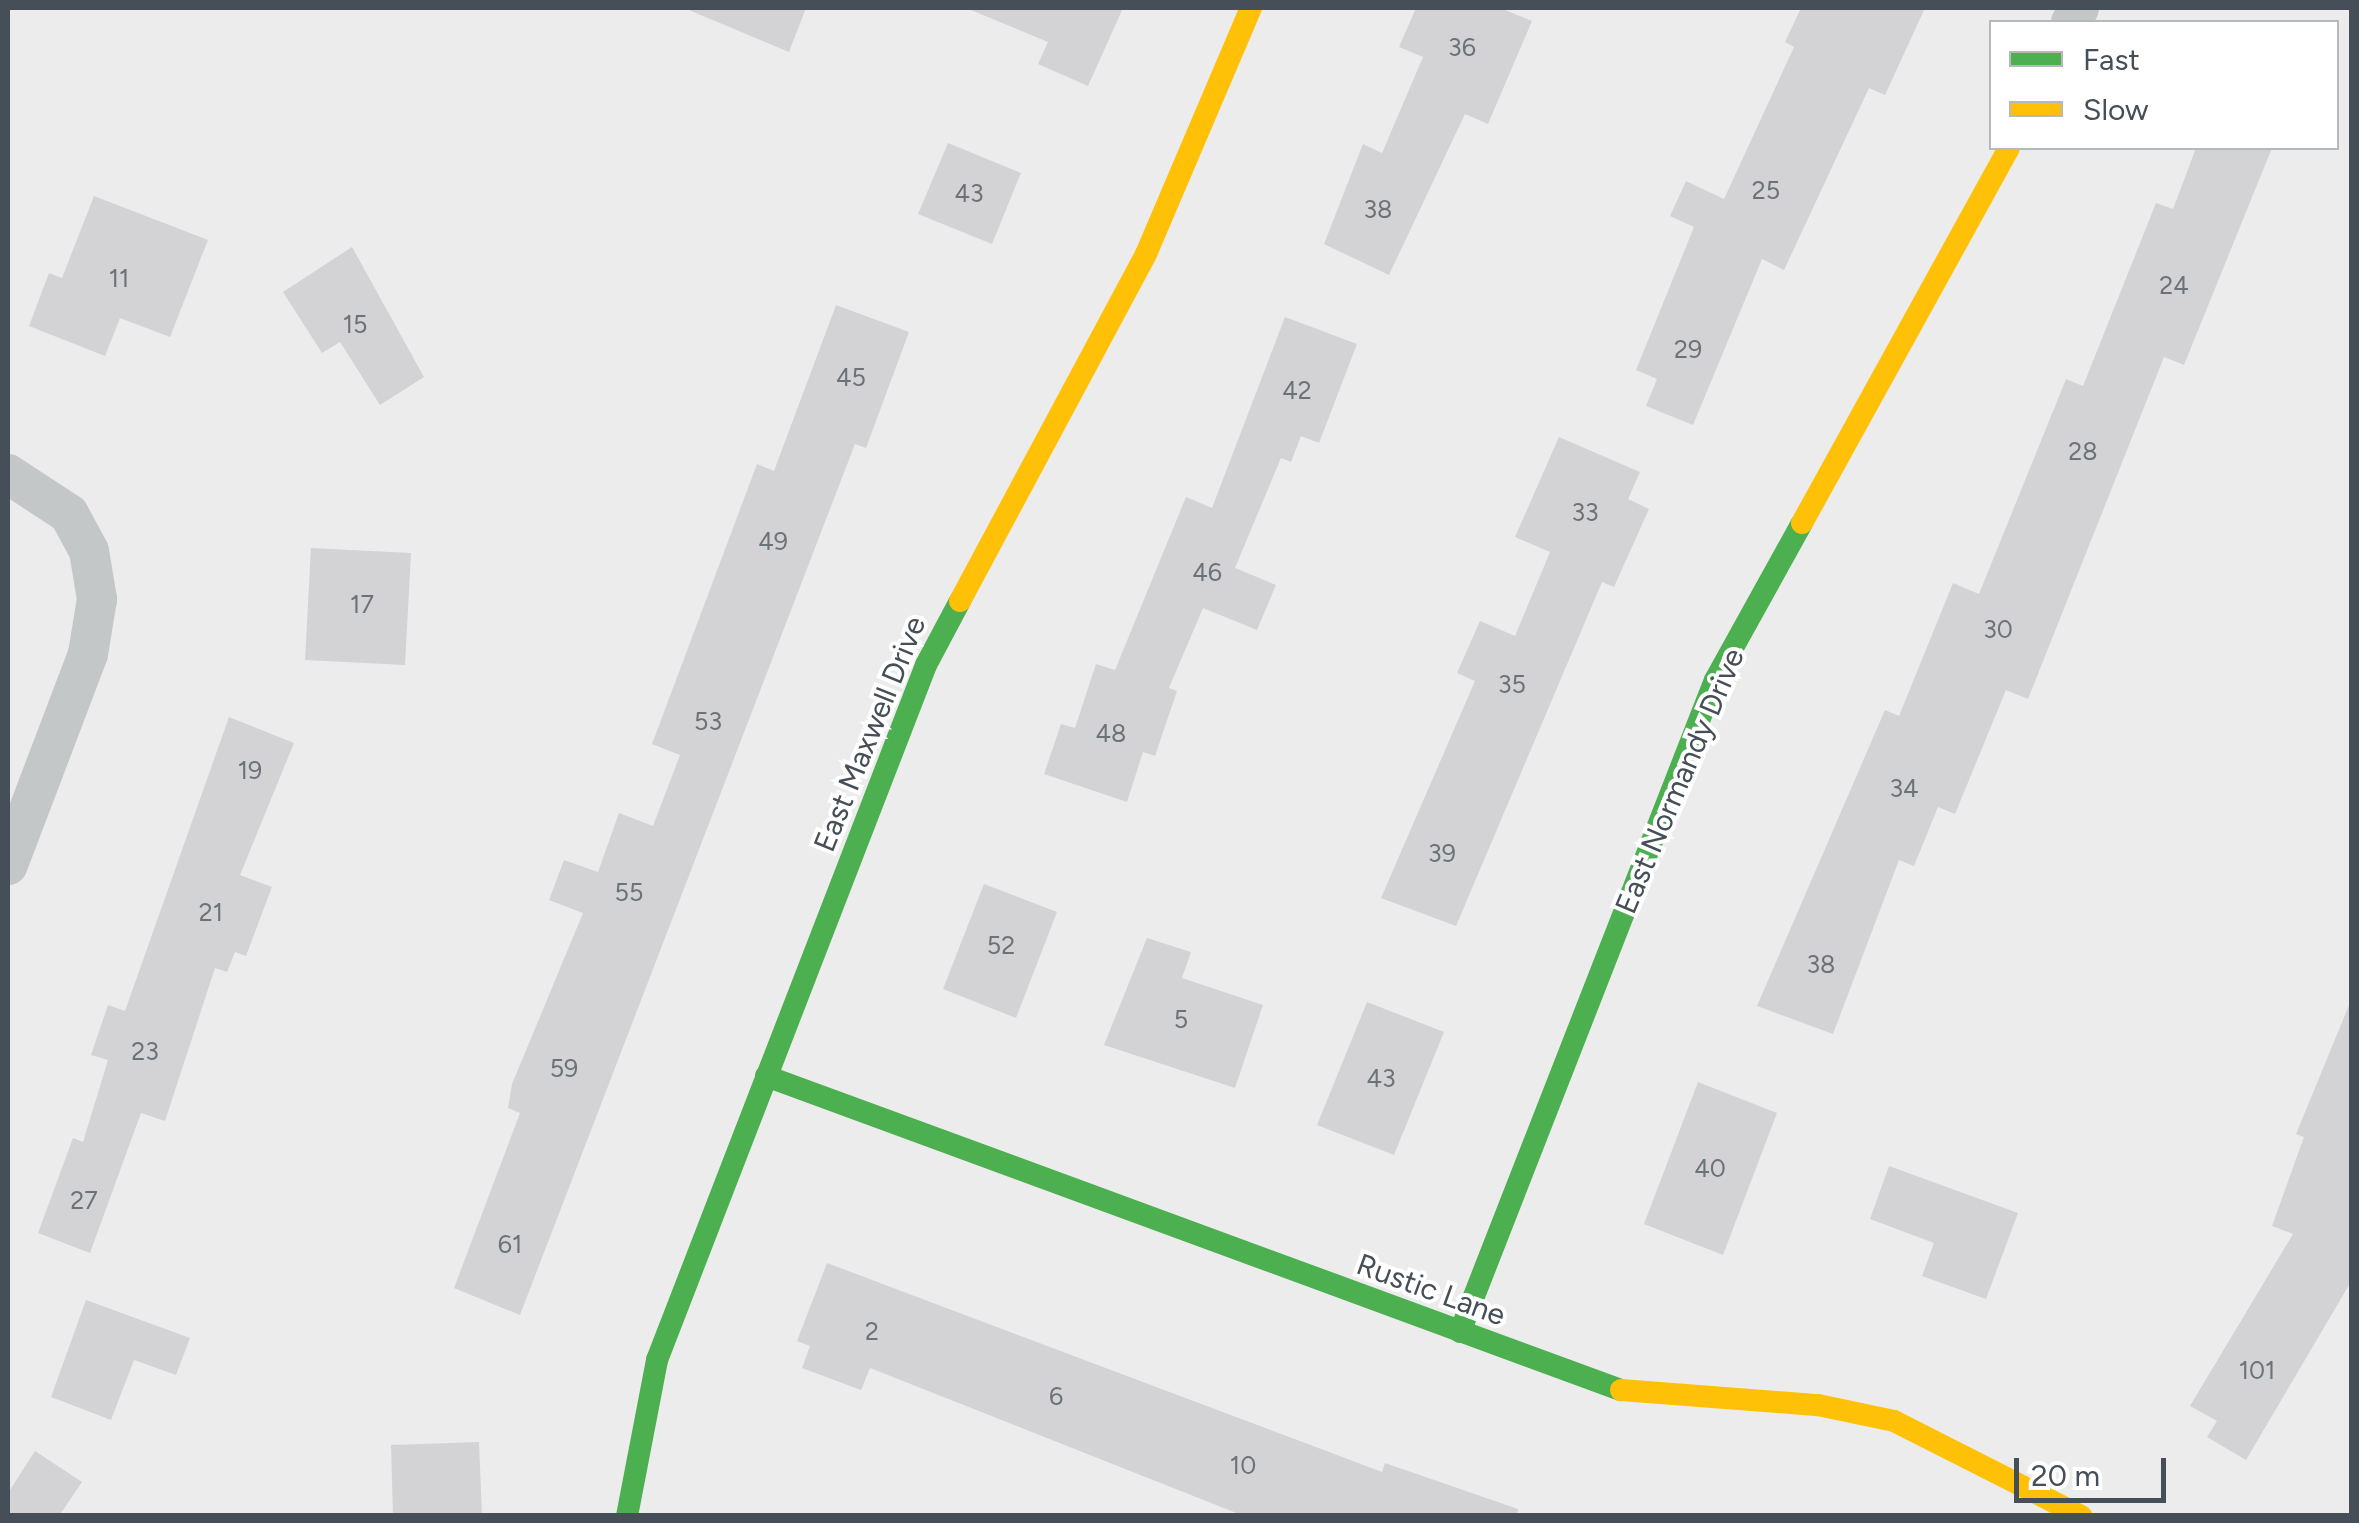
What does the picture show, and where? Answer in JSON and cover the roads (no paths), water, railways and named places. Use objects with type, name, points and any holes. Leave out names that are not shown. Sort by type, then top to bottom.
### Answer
[{"type":"street","name":"East Maxwell Drive","points":[[627,1516],[657,1360],[926,665],[1146,254],[1251,8]]},
{"type":"street","name":"East Normandy Drive","points":[[1460,1332],[1715,680],[2007,150]]},
{"type":"street","points":[[8,474],[69,514],[98,599],[88,654],[8,865]]},
{"type":"street","name":"Rustic Lane","points":[[766,1076],[1618,1390],[1818,1405],[1894,1422],[2081,1516]]}]
